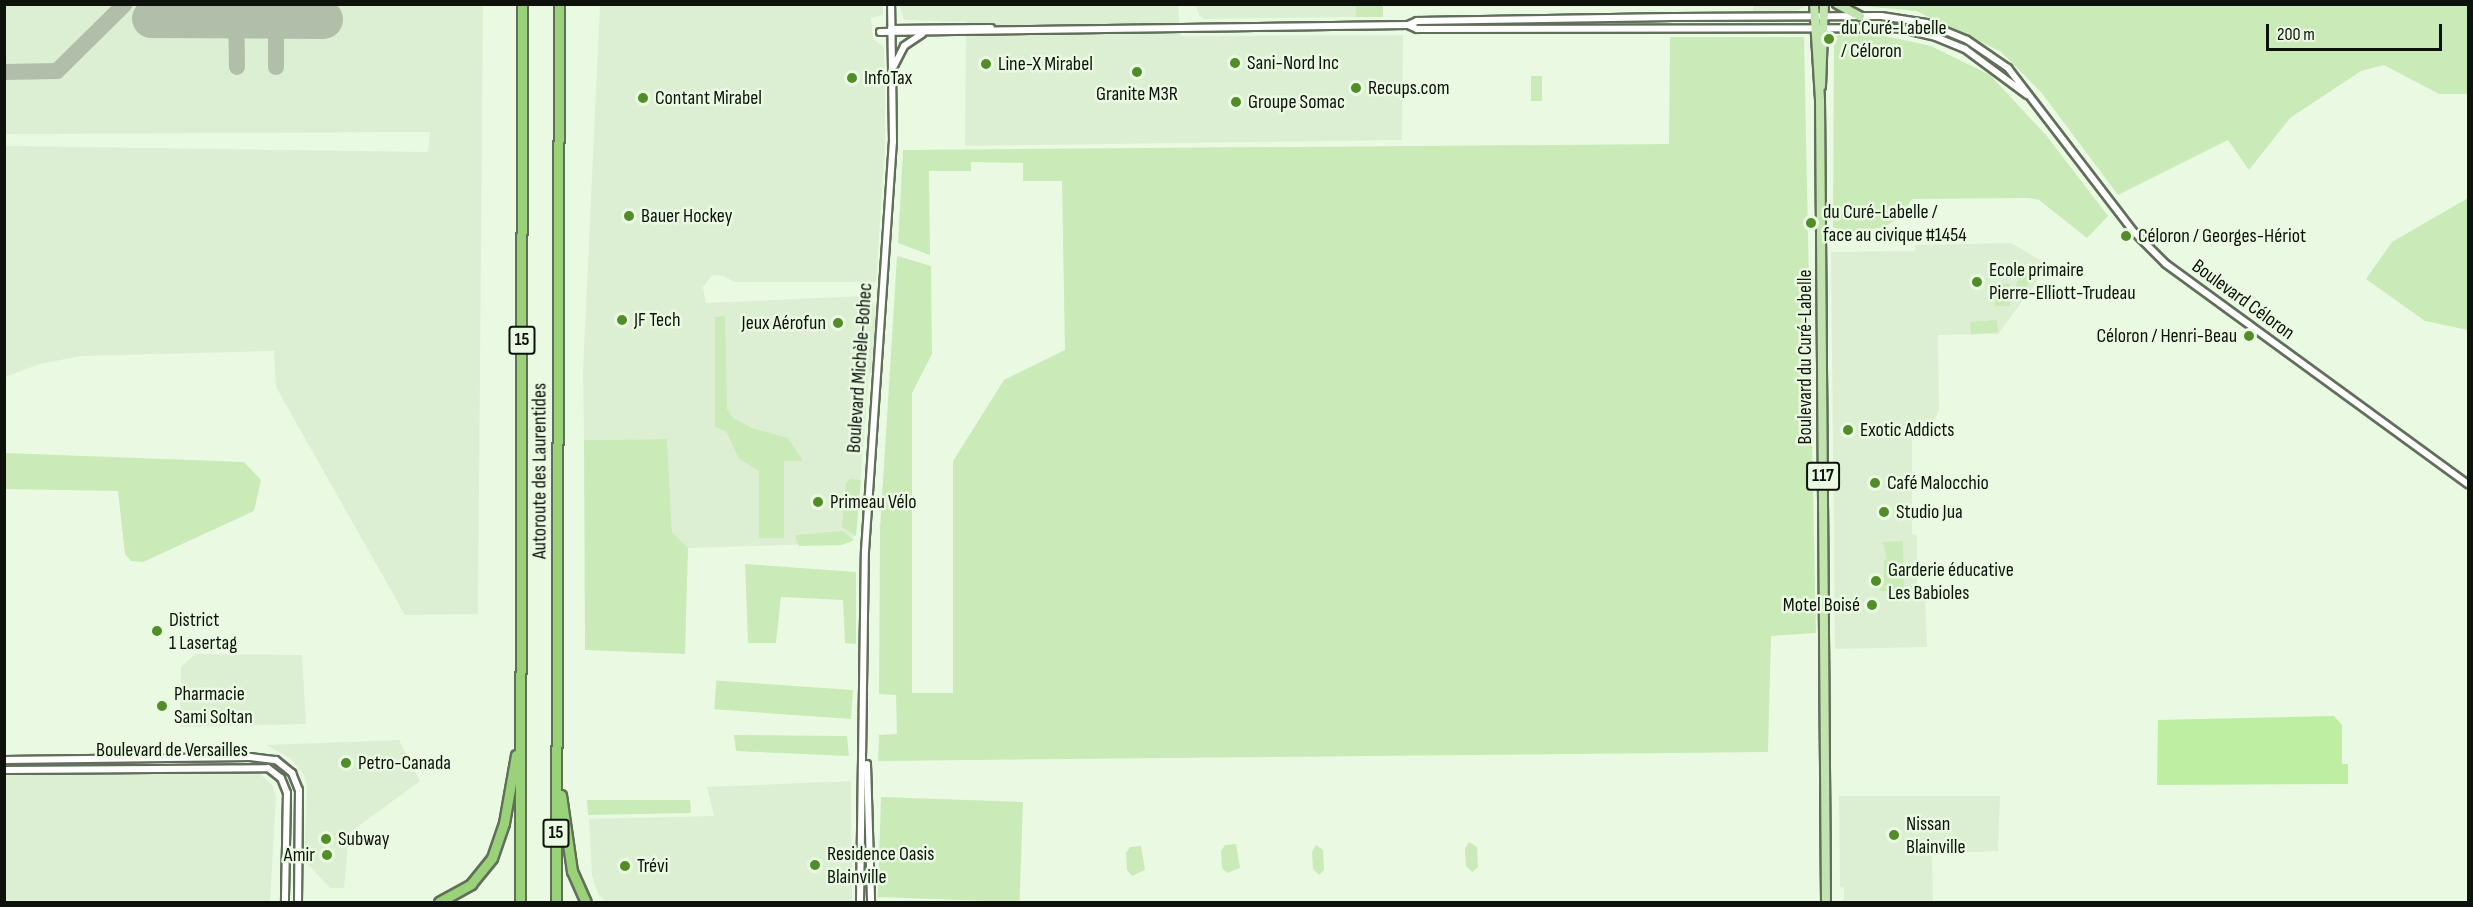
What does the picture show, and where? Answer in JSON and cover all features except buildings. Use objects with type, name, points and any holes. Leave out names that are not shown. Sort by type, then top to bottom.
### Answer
[{"type":"highway","name":"Autoroute des Laurentides","points":[[520,903],[522,4]]},
{"type":"highway","name":"Autoroute des Laurentides","points":[[556,903],[559,4]]},
{"type":"highway","points":[[439,903],[471,884],[495,853],[504,824],[520,726]]},
{"type":"highway","points":[[557,763],[570,860],[586,903]]},
{"type":"main road","name":"Boulevard du Curé-Labelle","points":[[1814,4],[1820,100],[1826,903]]},
{"type":"main road","name":"Boulevard du Curé-Labelle","points":[[1820,100],[1825,26],[1824,4]]},
{"type":"main road","points":[[1837,4],[1860,16]]},
{"type":"street","name":"Boulevard Michèle-Bohec","points":[[860,903],[864,710],[864,551],[892,142],[891,4]]},
{"type":"street","name":"Boulevard Céloron","points":[[1408,25],[1417,21],[1860,16],[1920,22],[1967,40],[2008,68],[2134,231],[2166,264],[2467,482]]},
{"type":"street","points":[[892,31],[923,34],[1004,29],[1408,25]]},
{"type":"street","name":"Boulevard Céloron","points":[[1408,25],[1417,29],[1814,26],[1897,28],[1944,40],[1996,69],[2040,108]]},
{"type":"street","points":[[892,31],[967,26],[1004,29]]},
{"type":"street","points":[[892,69],[903,48],[923,34]]},
{"type":"street","name":"Boulevard Michèle-Bohec","points":[[864,710],[871,903]]},
{"type":"street","name":"Boulevard de Versailles","points":[[4,760],[250,756],[279,761],[292,773],[299,790],[298,903]]},
{"type":"street","name":"Boulevard de Versailles","points":[[4,770],[268,768],[281,778],[287,793],[285,903]]},
{"type":"shaded area","points":[[899,4],[1178,5],[1181,36],[1403,35],[1402,140],[965,146],[966,22],[904,20]]},
{"type":"shaded area","points":[[1753,4],[1807,5],[1797,11],[1753,11]]},
{"type":"shaded area","points":[[4,5],[483,5],[478,614],[405,615],[276,387],[274,351],[81,356],[40,364],[5,377],[5,146],[428,152],[430,132],[5,134]]},
{"type":"shaded area","points":[[600,5],[883,5],[883,15],[871,18],[873,39],[884,47],[885,87],[885,149],[876,282],[734,282],[724,276],[712,275],[703,287],[706,303],[865,296],[872,300],[876,314],[873,374],[869,374],[856,534],[849,543],[688,548],[672,532],[667,439],[584,440],[583,370]]},
{"type":"shaded area","points":[[1196,5],[1356,5],[1357,17],[1204,19],[1199,15]]},
{"type":"shaded area","points":[[1356,5],[1383,5],[1383,17],[1356,17]]},
{"type":"shaded area","points":[[1851,5],[2468,5],[2468,94],[2439,94],[2384,65],[2361,71],[2290,118],[2249,170],[2228,140],[2118,195],[2041,92],[2000,51],[1916,11]]},
{"type":"shaded area","points":[[1880,35],[1931,46],[1990,75],[2046,135],[2108,216],[2087,238],[2039,200],[2029,198],[1912,199],[1901,217],[1884,227],[1848,233],[1833,227],[1834,37]]},
{"type":"shaded area","points":[[1670,37],[1804,37],[1816,633],[1771,636],[1768,752],[878,761],[879,735],[897,734],[896,695],[879,694],[880,529],[897,256],[931,266],[932,354],[912,393],[912,693],[953,693],[953,461],[1004,380],[1065,350],[1062,181],[1023,181],[1023,163],[971,162],[971,171],[929,171],[930,255],[898,243],[903,150],[1669,144]]},
{"type":"shaded area","points":[[1531,76],[1542,76],[1542,101],[1531,101]]},
{"type":"shaded area","points":[[2468,198],[2468,330],[2425,321],[2366,279],[2392,242]]},
{"type":"shaded area","points":[[2011,243],[2049,265],[1998,334],[1938,335],[1939,409],[1929,434],[1912,435],[1912,534],[1917,535],[1917,595],[1925,595],[1927,647],[1835,649],[1831,252],[1915,251],[1916,245]]},
{"type":"shaded area","points":[[2022,270],[2032,274],[2024,294],[2014,289]]},
{"type":"shaded area","points":[[1995,284],[2010,284],[2010,306],[1995,306]]},
{"type":"shaded area","points":[[725,316],[727,409],[733,418],[752,428],[788,438],[803,461],[784,461],[784,538],[759,538],[759,471],[739,459],[726,431],[715,427],[715,317]]},
{"type":"shaded area","points":[[1997,320],[1998,332],[1971,334],[1970,322]]},
{"type":"shaded area","points":[[667,439],[672,532],[688,548],[685,654],[585,650],[584,440]]},
{"type":"shaded area","points":[[5,453],[244,462],[261,480],[254,511],[143,562],[131,561],[125,554],[118,491],[5,489]]},
{"type":"shaded area","points":[[850,479],[861,480],[856,536],[842,527],[846,483]]},
{"type":"shaded area","points":[[843,531],[854,540],[842,545],[799,546],[796,540],[796,535]]},
{"type":"shaded area","points":[[1903,541],[1904,590],[1880,591],[1880,576],[1884,576],[1884,560],[1887,559],[1883,542]]},
{"type":"shaded area","points":[[745,564],[856,572],[856,644],[845,643],[843,600],[781,597],[776,643],[748,643]]},
{"type":"shaded area","points":[[195,654],[302,655],[306,724],[180,727],[181,667]]},
{"type":"shaded area","points":[[716,680],[853,690],[851,719],[714,709]]},
{"type":"shaded area","points":[[2334,716],[2342,725],[2342,764],[2348,764],[2348,784],[2157,785],[2158,720]]},
{"type":"shaded area","points":[[734,735],[847,736],[849,756],[736,751]]},
{"type":"shaded area","points":[[399,740],[420,781],[349,833],[344,888],[330,888],[304,860],[307,787],[304,775],[290,758],[266,745]]},
{"type":"shaded area","points":[[4,772],[258,772],[272,785],[276,796],[270,902],[5,902]]},
{"type":"shaded area","points":[[851,781],[852,902],[606,902],[598,894],[592,876],[589,819],[714,816],[707,787]]},
{"type":"shaded area","points":[[1839,796],[2000,796],[1998,851],[1932,854],[1933,902],[1839,902],[1844,899],[1844,888],[1840,887]]},
{"type":"shaded area","points":[[881,797],[1023,802],[1020,902],[878,897]]},
{"type":"shaded area","points":[[587,800],[690,800],[691,813],[588,815]]},
{"type":"shaded area","points":[[1469,842],[1477,847],[1478,867],[1472,872],[1466,866],[1465,849]]},
{"type":"shaded area","points":[[1236,844],[1240,868],[1227,873],[1222,868],[1221,851],[1225,845]]},
{"type":"shaded area","points":[[1316,845],[1323,850],[1324,870],[1319,875],[1313,869],[1312,852]]},
{"type":"shaded area","points":[[1141,846],[1145,870],[1132,876],[1127,870],[1126,853],[1130,847]]},
{"type":"taxiway","points":[[4,72],[57,71],[125,4]]},
{"type":"taxiway","points":[[236,4],[237,67]]},
{"type":"taxiway","points":[[276,18],[276,67]]},
{"type":"runway","points":[[151,18],[323,19]]},
{"type":"place","name":"du Curé-Labelle / Céloron","points":[[1829,39]]},
{"type":"place","name":"Sani-Nord Inc","points":[[1235,63]]},
{"type":"place","name":"Line-X Mirabel","points":[[986,64]]},
{"type":"place","name":"Granite M3R","points":[[1137,72]]},
{"type":"place","name":"InfoTax","points":[[852,78]]},
{"type":"place","name":"Recups.com","points":[[1356,88]]},
{"type":"place","name":"Contant Mirabel","points":[[643,98]]},
{"type":"place","name":"Groupe Somac","points":[[1236,102]]},
{"type":"place","name":"Bauer Hockey","points":[[629,216]]},
{"type":"place","name":"du Curé-Labelle / face au civique #1454","points":[[1811,223]]},
{"type":"place","name":"Céloron / Georges-Hériot","points":[[2126,236]]},
{"type":"place","name":"Ecole primaire Pierre-Elliott-Trudeau","points":[[1977,282]]},
{"type":"place","name":"JF Tech","points":[[622,320]]},
{"type":"place","name":"Jeux Aérofun","points":[[838,323]]},
{"type":"place","name":"Céloron / Henri-Beau","points":[[2249,336]]},
{"type":"place","name":"Exotic Addicts","points":[[1848,430]]},
{"type":"place","name":"Café Malocchio","points":[[1875,483]]},
{"type":"place","name":"Primeau Vélo","points":[[818,502]]},
{"type":"place","name":"Studio Jua","points":[[1884,512]]},
{"type":"place","name":"Garderie éducative Les Babioles","points":[[1876,581]]},
{"type":"place","name":"Motel Boisé","points":[[1872,605]]},
{"type":"place","name":"District 1 Lasertag","points":[[157,631]]},
{"type":"place","name":"Pharmacie Sami Soltan","points":[[162,706]]},
{"type":"place","name":"Petro-Canada","points":[[346,763]]},
{"type":"place","name":"Nissan Blainville","points":[[1894,835]]},
{"type":"place","name":"Subway","points":[[326,839]]},
{"type":"place","name":"Amir","points":[[327,855]]},
{"type":"place","name":"Residence Oasis Blainville","points":[[815,865]]},
{"type":"place","name":"Trévi","points":[[625,866]]}]
